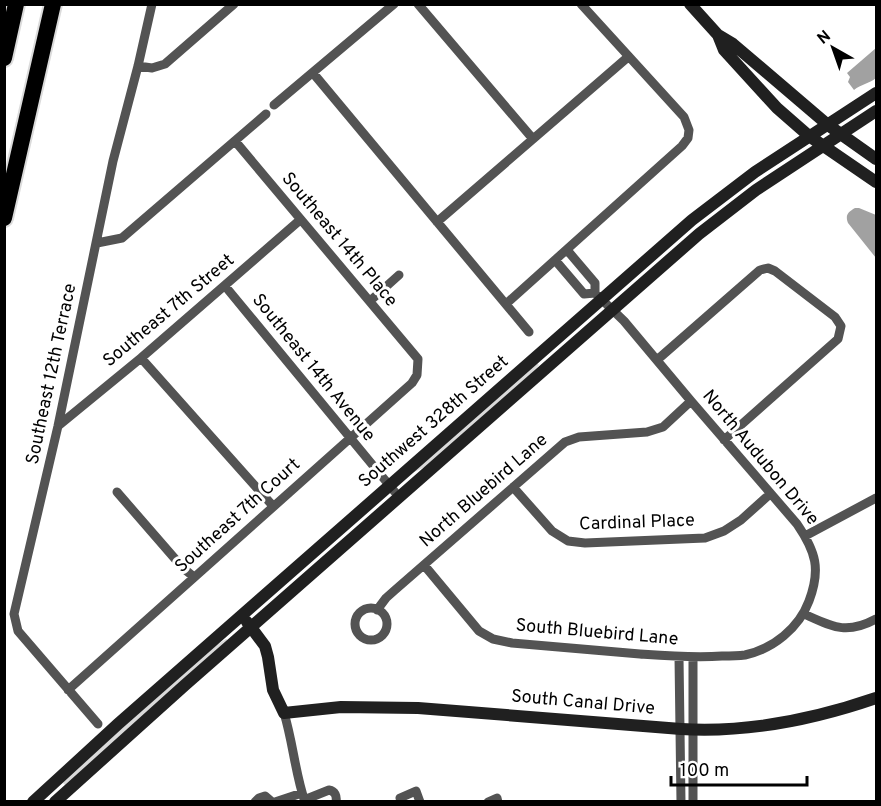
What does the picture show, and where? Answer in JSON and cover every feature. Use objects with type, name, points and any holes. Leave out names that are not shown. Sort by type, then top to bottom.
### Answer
[{"type":"highway","points":[[4,58],[16,4]]},
{"type":"highway","points":[[4,218],[53,4]]},
{"type":"street","name":"Southeast 12th Terrace","points":[[98,724],[18,631],[14,614],[58,426],[113,161],[152,4]]},
{"type":"street","points":[[138,66],[152,68],[165,64],[234,4]]},
{"type":"street","points":[[274,105],[394,4]]},
{"type":"street","points":[[418,4],[533,139]]},
{"type":"street","points":[[506,304],[650,176],[688,138],[689,130],[684,117],[580,4]]},
{"type":"street","points":[[690,4],[718,35],[733,44],[828,125],[876,159]]},
{"type":"street","points":[[718,35],[724,51],[784,115],[809,136],[876,182]]},
{"type":"street","points":[[437,222],[628,57]]},
{"type":"street","points":[[313,73],[529,332]]},
{"type":"street","name":"Southwest 328th Street","points":[[33,801],[598,296],[755,172],[876,93]]},
{"type":"street","points":[[784,115],[799,100]]},
{"type":"street","name":"Southwest 328th Street","points":[[55,801],[723,214],[756,189],[876,111]]},
{"type":"street","points":[[97,243],[122,238],[266,114]]},
{"type":"street","name":"Southeast 14th Place","points":[[235,141],[418,359]]},
{"type":"street","name":"Southeast 7th Street","points":[[58,426],[141,358],[300,220]]},
{"type":"street","points":[[555,260],[585,294],[598,296],[596,283],[567,250]]},
{"type":"street","points":[[657,360],[760,270],[768,268],[835,317],[841,326],[837,339],[724,440]]},
{"type":"street","points":[[369,300],[399,275]]},
{"type":"street","name":"Southeast 14th Avenue","points":[[225,286],[399,497]]},
{"type":"street","name":"North Audubon Drive","points":[[598,296],[621,317],[797,524],[816,561],[816,574],[810,598],[804,614],[791,630],[769,646],[745,654],[693,658]]},
{"type":"street","points":[[141,358],[273,507]]},
{"type":"street","name":"Southeast 7th Court","points":[[68,690],[412,383],[417,375],[418,359]]},
{"type":"street","name":"North Bluebird Lane","points":[[377,610],[386,598],[565,442],[579,437],[647,432],[663,427],[691,401]]},
{"type":"street","name":"Cardinal Place","points":[[513,488],[552,531],[568,541],[585,543],[705,538],[724,531],[741,520],[770,494]]},
{"type":"street","points":[[117,492],[183,568],[194,577]]},
{"type":"street","points":[[805,536],[876,498]]},
{"type":"street","name":"South Bluebird Lane","points":[[424,565],[479,632],[493,639],[512,643],[693,658]]},
{"type":"street","points":[[804,614],[833,627],[852,628],[876,619]]},
{"type":"street","points":[[242,615],[267,650],[273,690],[289,730],[303,798]]},
{"type":"street","points":[[679,657],[693,801]]},
{"type":"street","points":[[681,801],[693,658]]},
{"type":"street","name":"South Canal Drive","points":[[284,713],[341,707],[418,708],[687,729],[749,727],[787,721],[876,698]]},
{"type":"street","points":[[255,801],[265,796],[273,801],[303,798],[329,790],[335,793],[336,801]]},
{"type":"street","points":[[402,801],[400,798],[416,791],[420,801]]},
{"type":"street","points":[[488,801],[497,798],[498,801]]},
{"type":"shaded area","points":[[876,48],[876,78],[854,90],[848,82],[850,77],[847,73]]},
{"type":"shaded area","points":[[855,208],[876,215],[876,258],[848,223],[848,214]]},
{"type":"shaded area","points":[[537,363],[539,365],[532,373],[427,466],[412,473]]},
{"type":"shaded area","points":[[228,640],[65,785],[63,783],[68,776],[215,646]]}]
